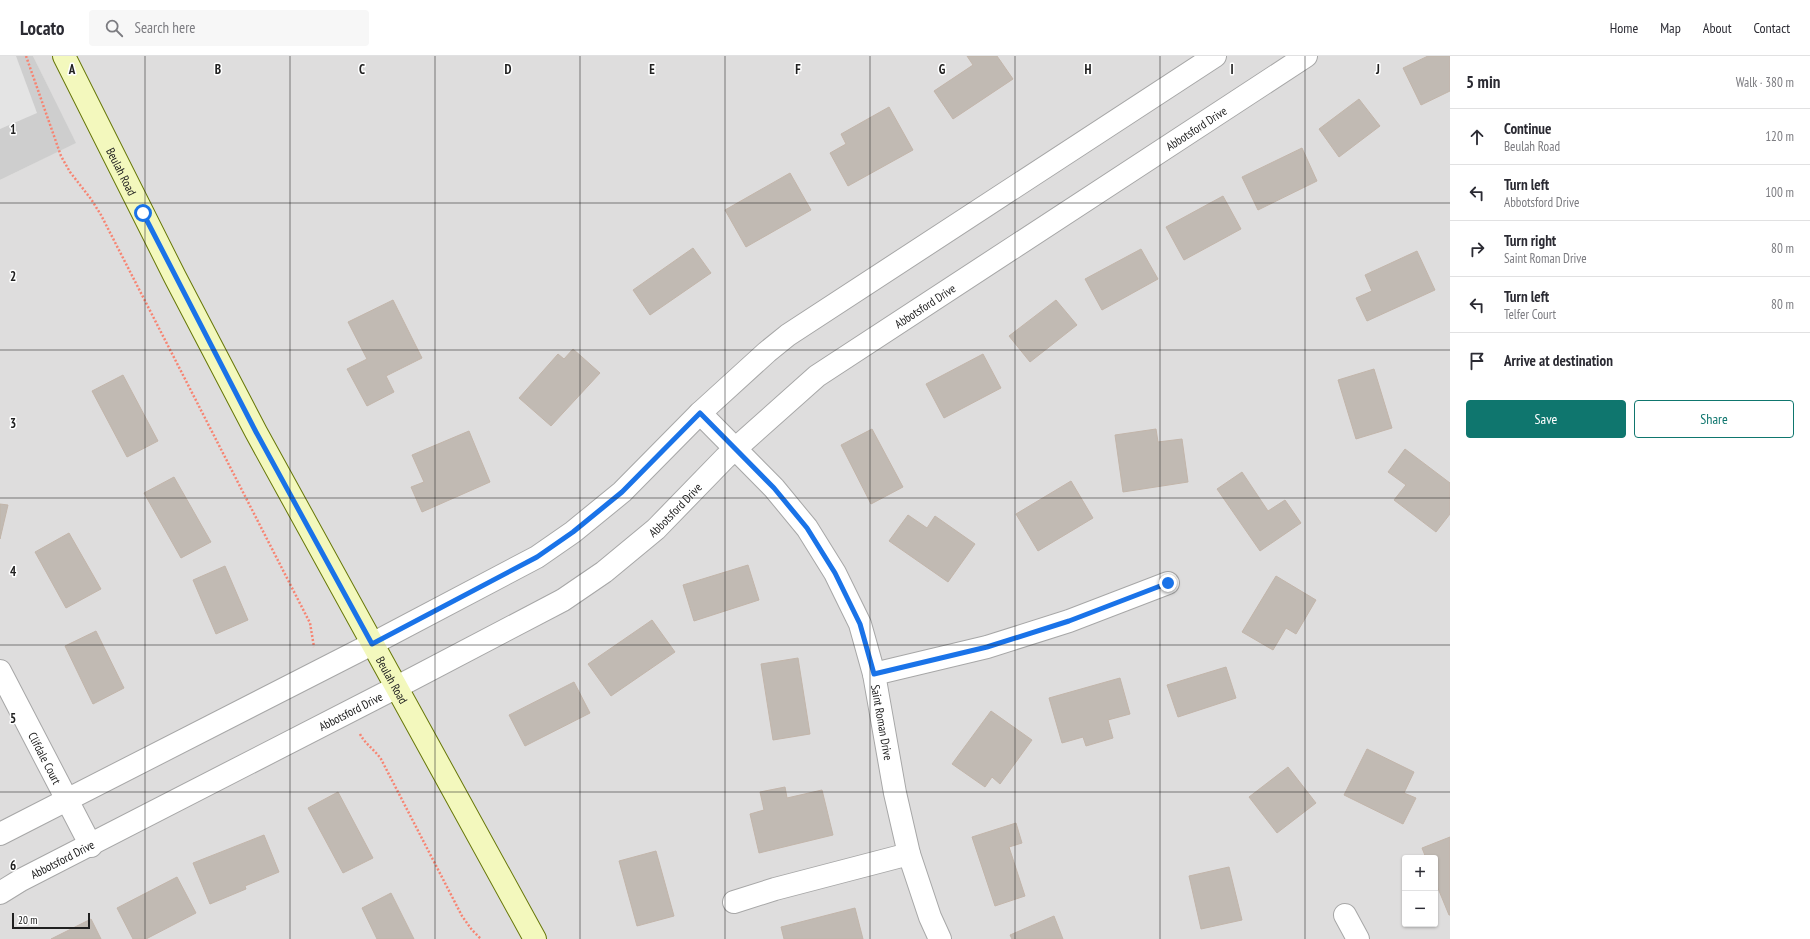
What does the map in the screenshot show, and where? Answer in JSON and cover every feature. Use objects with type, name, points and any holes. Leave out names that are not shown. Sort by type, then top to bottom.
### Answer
[{"type":"main road","name":"Beulah Road","points":[[64,56],[175,277],[256,432],[535,939]]},
{"type":"street","points":[[0,834],[372,644],[537,557],[573,532],[622,492],[700,413],[767,352],[788,335],[1215,56]]},
{"type":"street","name":"Abbotsford Drive","points":[[0,893],[21,880],[91,846],[397,688],[563,600],[604,572],[656,529],[725,458],[817,376],[1306,56]]},
{"type":"street","name":"Saint Roman Drive","points":[[700,413],[774,488],[807,528],[835,573],[860,624],[874,674],[895,793],[909,854],[930,917],[940,939]]},
{"type":"street","points":[[874,674],[987,647],[1076,619],[1168,583]]},
{"type":"street","name":"Clifdale Court","points":[[0,671],[91,846]]},
{"type":"street","points":[[734,902],[775,889],[909,854]]},
{"type":"street","points":[[1345,915],[1358,939]]},
{"type":"path","points":[[26,56],[61,156],[70,172],[94,204],[149,306],[307,616],[312,628],[313,644],[325,668]]},
{"type":"path","points":[[348,713],[363,740],[371,746],[381,759],[462,916],[472,930],[481,939]]},
{"type":"shaded area","points":[[0,56],[33,56],[76,143],[0,180]]},
{"type":"shaded area","points":[[0,56],[16,56],[37,113],[0,129]]},
{"type":"shaded area","points":[[33,56],[1450,56],[1450,939],[0,939],[0,180],[75,143]]},
{"type":"building","points":[[967,56],[997,56],[1013,79],[953,119],[934,91],[973,65]]},
{"type":"building","points":[[1428,56],[1450,56],[1450,91],[1421,105],[1403,68]]},
{"type":"building","points":[[1359,99],[1380,126],[1339,157],[1319,129]]},
{"type":"building","points":[[889,107],[913,150],[848,186],[830,153],[846,144],[841,134]]},
{"type":"building","points":[[1302,148],[1317,181],[1258,210],[1242,177]]},
{"type":"building","points":[[790,173],[811,210],[746,247],[725,210]]},
{"type":"building","points":[[1223,196],[1241,229],[1184,260],[1166,227]]},
{"type":"building","points":[[693,248],[711,273],[650,315],[633,290]]},
{"type":"building","points":[[1141,249],[1158,279],[1102,310],[1085,279]]},
{"type":"building","points":[[1417,251],[1435,290],[1367,321],[1356,298],[1372,291],[1365,275]]},
{"type":"building","points":[[393,300],[422,358],[386,376],[394,392],[367,406],[347,369],[367,359],[348,322]]},
{"type":"building","points":[[1056,300],[1077,325],[1030,362],[1009,336]]},
{"type":"building","points":[[573,349],[600,373],[551,426],[519,398],[558,354],[564,359]]},
{"type":"building","points":[[983,354],[1001,388],[944,418],[926,384]]},
{"type":"building","points":[[1374,369],[1392,428],[1356,439],[1338,380]]},
{"type":"building","points":[[123,375],[158,441],[127,457],[92,391]]},
{"type":"building","points":[[872,429],[903,487],[871,504],[841,445]]},
{"type":"building","points":[[1156,429],[1158,442],[1182,439],[1188,482],[1123,492],[1115,435]]},
{"type":"building","points":[[469,431],[490,482],[422,512],[411,487],[424,482],[412,455]]},
{"type":"building","points":[[1405,449],[1450,483],[1450,514],[1436,532],[1394,500],[1406,485],[1388,472]]},
{"type":"building","points":[[1242,472],[1268,511],[1285,500],[1301,523],[1260,551],[1217,489]]},
{"type":"building","points":[[174,477],[211,542],[181,558],[144,493]]},
{"type":"building","points":[[1071,481],[1093,518],[1038,551],[1016,514]]},
{"type":"building","points":[[0,504],[8,505],[0,539]]},
{"type":"building","points":[[908,515],[927,528],[935,516],[975,544],[948,582],[889,541]]},
{"type":"building","points":[[69,533],[101,589],[66,608],[35,552]]},
{"type":"building","points":[[748,565],[759,600],[694,621],[683,585]]},
{"type":"building","points":[[225,566],[248,620],[216,634],[193,580]]},
{"type":"building","points":[[1276,576],[1316,600],[1296,634],[1286,628],[1273,650],[1242,632]]},
{"type":"building","points":[[652,620],[675,652],[611,696],[588,664]]},
{"type":"building","points":[[96,631],[124,688],[93,704],[65,646]]},
{"type":"building","points":[[798,658],[810,734],[773,740],[761,664]]},
{"type":"building","points":[[1226,667],[1236,698],[1178,717],[1167,685]]},
{"type":"building","points":[[1120,678],[1130,714],[1108,720],[1113,738],[1086,746],[1083,737],[1062,743],[1049,698]]},
{"type":"building","points":[[574,682],[590,713],[525,746],[509,715]]},
{"type":"building","points":[[991,711],[1032,740],[1000,784],[992,777],[985,787],[952,764]]},
{"type":"building","points":[[1367,749],[1414,772],[1404,793],[1416,798],[1403,824],[1344,795]]},
{"type":"building","points":[[1288,767],[1316,803],[1277,833],[1249,797]]},
{"type":"building","points":[[785,787],[787,798],[822,790],[833,835],[759,853],[750,814],[764,810],[760,792]]},
{"type":"building","points":[[338,792],[373,858],[343,873],[308,808]]},
{"type":"building","points":[[1016,823],[1022,843],[1009,847],[1025,896],[995,906],[972,837]]},
{"type":"building","points":[[264,835],[279,872],[245,886],[246,889],[210,904],[193,863]]},
{"type":"building","points":[[1450,837],[1450,915],[1438,888],[1438,855],[1425,855],[1422,848]]},
{"type":"building","points":[[656,851],[674,916],[637,926],[619,861]]},
{"type":"building","points":[[1229,867],[1242,920],[1201,929],[1189,876]]},
{"type":"building","points":[[177,877],[196,913],[146,939],[133,939],[117,908]]},
{"type":"building","points":[[391,893],[414,939],[377,939],[362,908]]},
{"type":"building","points":[[855,908],[863,939],[784,939],[781,927]]},
{"type":"building","points":[[1054,916],[1063,939],[1012,939],[1010,935]]},
{"type":"building","points":[[91,919],[101,939],[51,939]]},
{"type":"route","points":[[143,213],[256,432],[372,644],[537,557],[573,532],[622,492],[700,413],[774,488],[807,528],[835,573],[860,624],[874,674],[987,647],[1069,621],[1168,583]]}]
